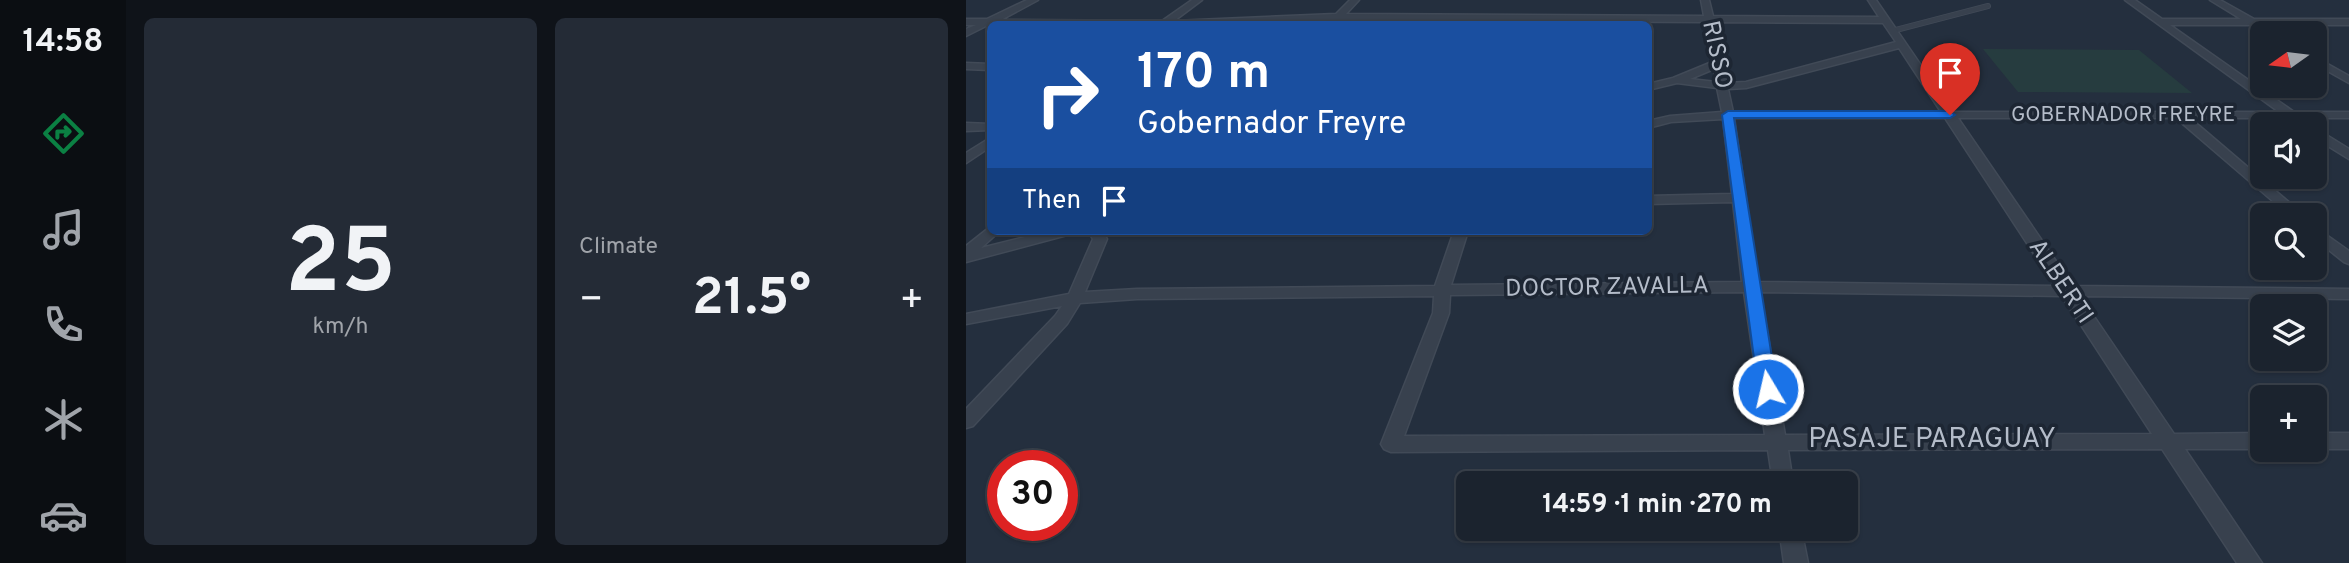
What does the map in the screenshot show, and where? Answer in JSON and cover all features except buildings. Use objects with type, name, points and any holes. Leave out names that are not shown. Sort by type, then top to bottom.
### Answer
[{"type":"street","points":[[991,21],[1034,0]]},
{"type":"street","points":[[1168,21],[1198,0]]},
{"type":"street","points":[[1335,21],[1355,0]]},
{"type":"street","name":"RISSO","points":[[1705,0],[1728,115],[1751,286],[1781,471]]},
{"type":"street","name":"ALBERTI","points":[[1872,0],[2250,563]]},
{"type":"street","points":[[2129,0],[2287,112]]},
{"type":"street","points":[[2214,0],[2251,21]]},
{"type":"street","points":[[1239,21],[1340,17],[1709,18],[1893,32]]},
{"type":"street","points":[[2161,22],[2250,21]]},
{"type":"street","points":[[966,22],[987,22]]},
{"type":"street","points":[[2328,22],[2349,22]]},
{"type":"street","points":[[966,33],[987,23]]},
{"type":"street","points":[[1677,80],[1723,86],[1761,82],[1893,32]]},
{"type":"street","points":[[1652,86],[1677,80],[1719,63]]},
{"type":"street","points":[[966,66],[987,67]]},
{"type":"street","points":[[2328,68],[2349,80]]},
{"type":"street","name":"GOBERNADOR FREYRE","points":[[1652,124],[1670,119],[1728,115],[2250,114]]},
{"type":"street","points":[[2179,115],[2283,203]]},
{"type":"street","name":"GOBERNADOR FREYRE","points":[[2327,115],[2349,115]]},
{"type":"street","points":[[966,127],[987,127]]},
{"type":"street","points":[[2327,140],[2349,155]]},
{"type":"street","points":[[966,159],[987,144]]},
{"type":"street","points":[[1652,200],[1739,198]]},
{"type":"street","points":[[966,255],[988,235]]},
{"type":"street","points":[[966,255],[1049,235]]},
{"type":"street","points":[[966,421],[1061,320],[1075,298],[1100,239],[1098,235]]},
{"type":"street","points":[[1443,290],[1460,235]]},
{"type":"street","points":[[2327,241],[2349,260]]},
{"type":"street","name":"DOCTOR ZAVALLA","points":[[966,319],[1075,298],[1137,294],[1751,286],[2349,294]]},
{"type":"street","name":"PASAJE PARAGUAY","points":[[1443,290],[1441,313],[1391,444],[1776,440],[2250,440]]},
{"type":"street","points":[[2327,441],[2349,441]]},
{"type":"street","points":[[1792,541],[1796,563]]},
{"type":"lane","points":[[1893,32],[1988,6]]},
{"type":"green space","points":[[1983,49],[2139,50],[2192,93],[2018,92]]},
{"type":"route","points":[[1768,389],[1728,115],[1950,115]]}]
